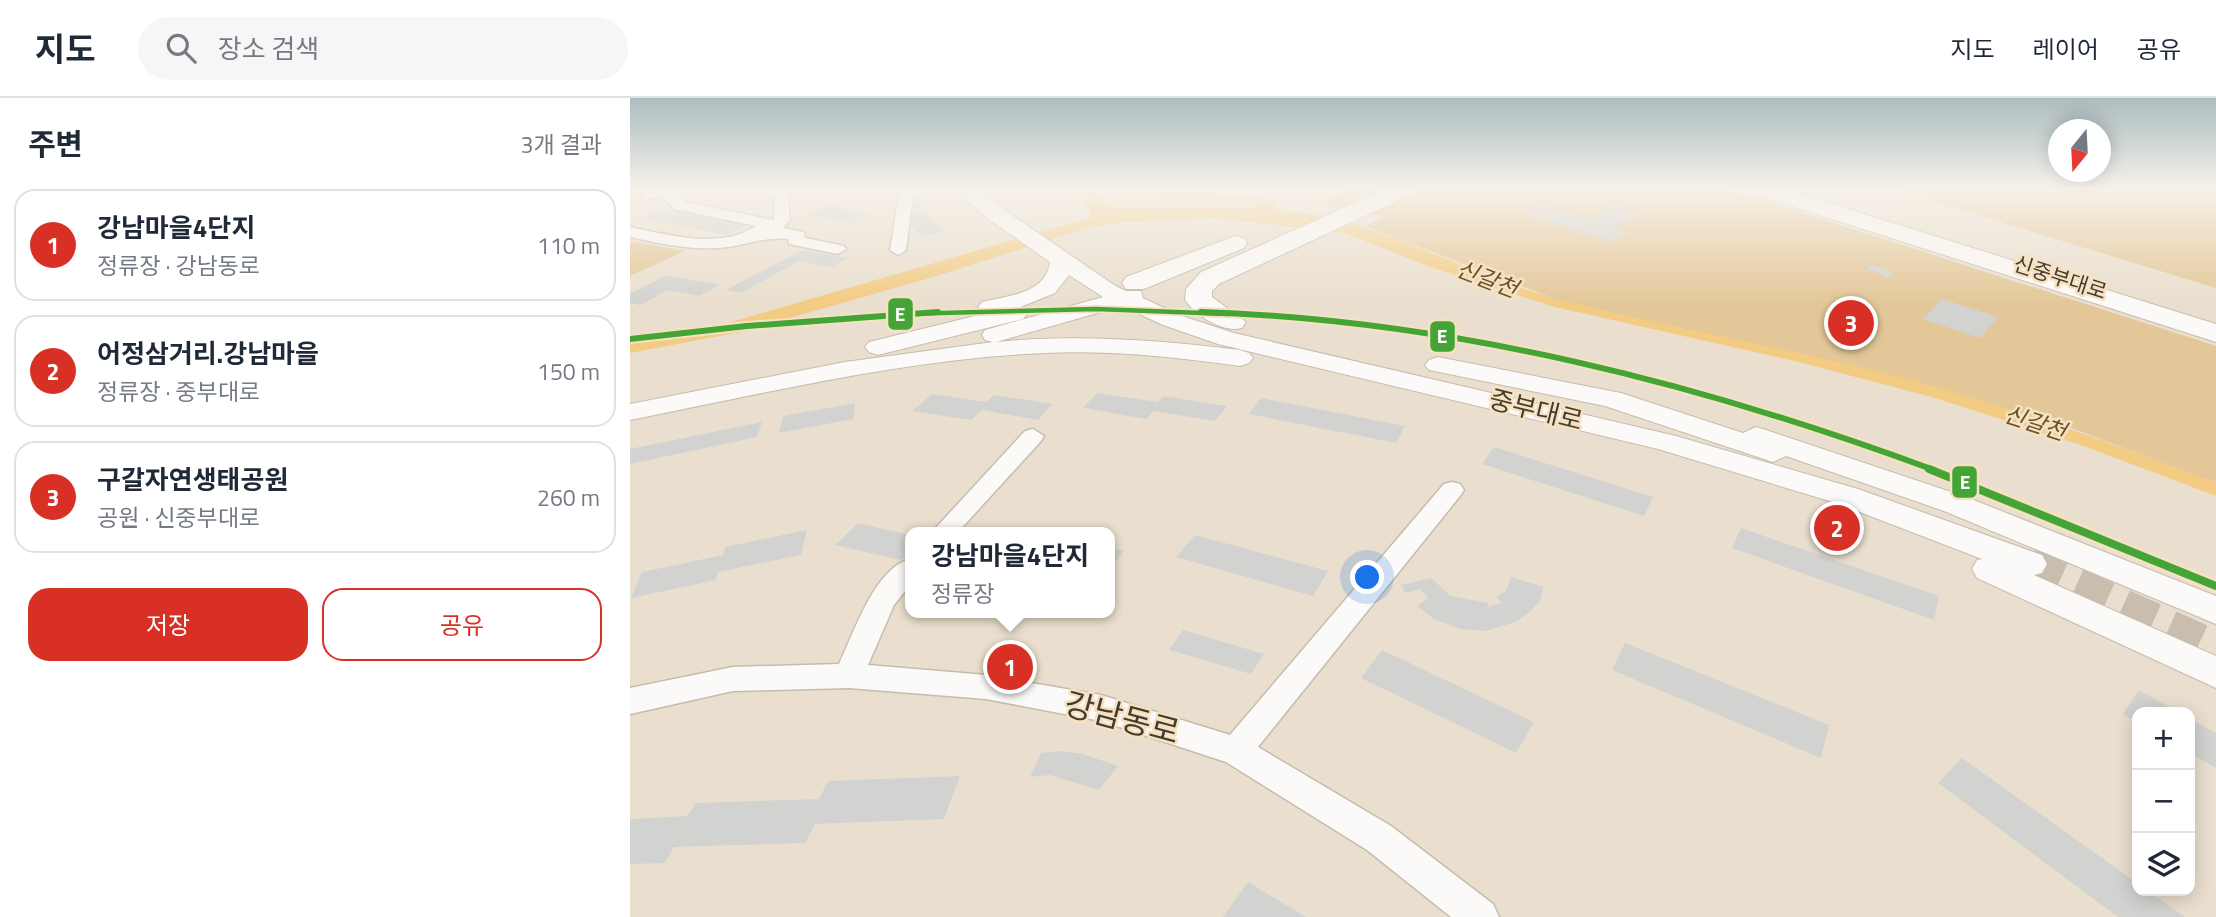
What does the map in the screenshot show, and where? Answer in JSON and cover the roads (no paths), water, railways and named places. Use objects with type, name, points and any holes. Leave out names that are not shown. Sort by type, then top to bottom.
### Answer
[{"type":"highway","points":[[1144,285],[1294,227]]},
{"type":"highway","points":[[1232,322],[1199,300],[1199,289],[1210,278],[1312,227]]},
{"type":"highway","points":[[1882,227],[2216,333]]},
{"type":"highway","name":"신중부대로","points":[[1902,227],[2216,328]]},
{"type":"highway","name":"신중부대로","points":[[1932,227],[2216,315]]},
{"type":"main road","name":"중부대로","points":[[1025,227],[1060,252],[1144,285],[1232,322],[1611,399],[1924,505],[2031,557],[1847,496],[1666,442],[1227,339],[1144,285]]},
{"type":"main road","points":[[829,365],[951,316],[1033,297],[1054,285],[1062,273],[1060,252]]},
{"type":"main road","points":[[630,396],[829,365],[1006,332],[1144,285]]},
{"type":"main road","points":[[630,412],[829,365],[990,350],[1100,345],[1166,348],[1261,360],[1496,400]]},
{"type":"main road","points":[[1611,399],[1702,418],[1955,504],[2216,611]]},
{"type":"main road","points":[[1666,442],[1841,506],[1997,572],[2216,673]]},
{"type":"street","points":[[630,232],[698,244],[716,244],[761,231],[765,227]]},
{"type":"street","points":[[772,232],[776,227]]},
{"type":"street","points":[[898,250],[900,227]]},
{"type":"street","points":[[630,240],[702,248],[751,240],[772,232],[797,235],[795,242],[838,249]]},
{"type":"street","points":[[949,527],[1033,436]]},
{"type":"street","points":[[1236,751],[1452,490]]},
{"type":"street","points":[[849,676],[882,600],[905,574]]},
{"type":"street","name":"강남동로","points":[[630,701],[733,679],[849,676],[986,687],[1101,708],[1236,751],[1379,838],[1480,917]]},
{"type":"water","points":[[1057,227],[1091,227],[940,275],[741,332],[630,353],[630,343],[724,324]]},
{"type":"water","name":"신갈천","points":[[1296,227],[1361,227],[1489,276],[1561,300],[1860,367],[1995,405],[2084,434],[2216,483],[2216,496],[2078,444],[1935,398],[1799,362],[1555,307],[1427,266],[1345,233]]},
{"type":"tunnel","points":[[2030,564],[2216,648]]},
{"type":"place","name":"구갈자연생태공원","points":[[1851,323]]},
{"type":"place","name":"어정삼거리.강남마을","points":[[1837,528]]},
{"type":"place","name":"강남마을4단지","points":[[1010,667]]}]
